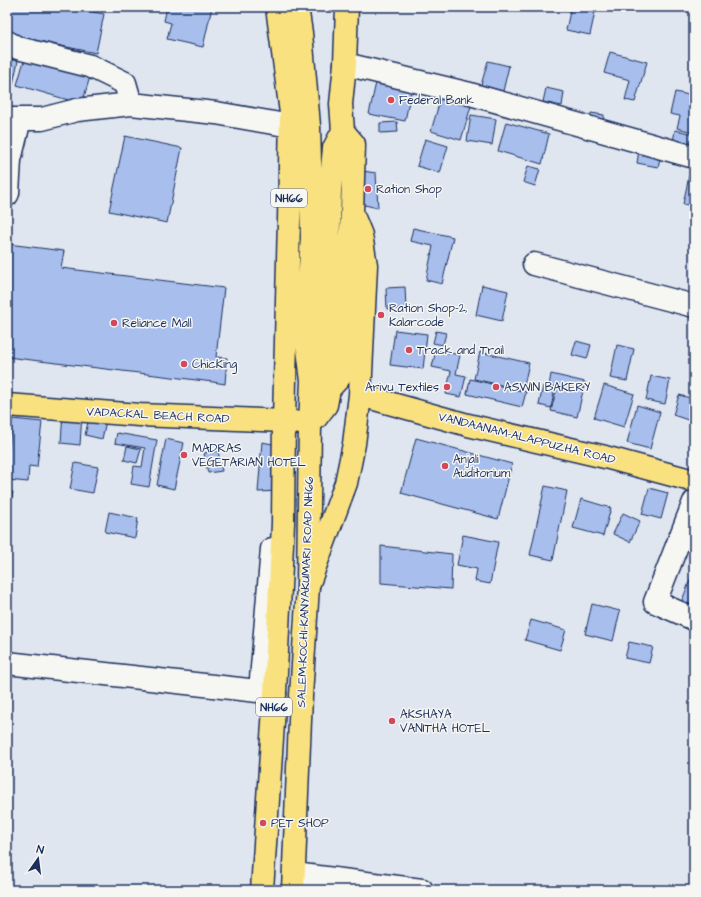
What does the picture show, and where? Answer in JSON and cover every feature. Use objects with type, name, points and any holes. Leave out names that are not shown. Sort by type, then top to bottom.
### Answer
[{"type":"main road","name":"NH66","points":[[262,890],[268,692],[283,523],[291,126],[291,113],[277,7]]},
{"type":"main road","name":"SALEM-KOCHI-KANYAKUMARI ROAD NH66","points":[[294,882],[301,696],[308,586],[312,381],[306,333],[312,234],[308,126],[301,33],[297,7]]},
{"type":"main road","points":[[329,389],[321,376],[334,148],[343,131],[342,104],[347,7]]},
{"type":"main road","points":[[310,424],[326,405],[329,389],[339,378],[346,316],[354,144],[343,131]]},
{"type":"main road","points":[[308,586],[346,483],[354,444],[360,395],[366,265],[361,235],[352,212]]},
{"type":"main road","name":"VANDAANAM-ALAPPUZHA ROAD","points":[[360,395],[468,425],[604,457],[694,481]]},
{"type":"main road","name":"VADACKAL BEACH ROAD","points":[[7,405],[140,415],[284,421],[310,424]]},
{"type":"street","points":[[7,42],[18,48],[90,66],[125,83],[131,104]]},
{"type":"street","points":[[345,64],[470,94],[694,157]]},
{"type":"street","points":[[7,195],[14,119],[42,119],[77,110],[131,104],[216,113],[291,126]]},
{"type":"street","points":[[534,264],[694,306]]},
{"type":"street","points":[[694,502],[655,602],[694,619]]},
{"type":"street","points":[[7,663],[268,692]]},
{"type":"street","points":[[294,882],[422,890]]},
{"type":"building","points":[[7,7],[67,7],[104,14],[96,53],[9,35],[10,30],[7,29]]},
{"type":"building","points":[[167,7],[212,7],[203,47],[167,39],[171,23],[164,21]]},
{"type":"building","points":[[571,7],[596,7],[590,35],[566,30]]},
{"type":"building","points":[[694,8],[694,26],[690,25]]},
{"type":"building","points":[[610,52],[647,62],[635,102],[625,100],[630,80],[604,73]]},
{"type":"building","points":[[26,54],[91,73],[82,104],[17,85]]},
{"type":"building","points":[[7,59],[18,61],[13,84],[7,82]]},
{"type":"building","points":[[488,61],[509,66],[503,91],[481,85]]},
{"type":"building","name":"Federal Bank","points":[[377,78],[412,86],[405,121],[369,114]]},
{"type":"building","points":[[546,88],[564,92],[562,106],[543,102]]},
{"type":"building","points":[[675,92],[694,96],[693,132],[677,128],[680,116],[670,114]]},
{"type":"building","points":[[441,97],[471,106],[461,140],[431,131]]},
{"type":"building","points":[[591,113],[604,115],[603,123],[589,121]]},
{"type":"building","points":[[471,115],[496,119],[492,145],[467,141]]},
{"type":"building","points":[[397,122],[398,132],[380,133],[380,123]]},
{"type":"building","points":[[506,122],[549,134],[542,164],[498,151]]},
{"type":"building","points":[[675,130],[694,134],[692,147],[673,142]]},
{"type":"building","points":[[125,136],[182,148],[167,223],[109,211]]},
{"type":"building","points":[[425,139],[448,146],[440,173],[417,166]]},
{"type":"building","points":[[639,150],[661,154],[658,167],[637,163]]},
{"type":"building","points":[[528,166],[540,169],[535,186],[523,182]]},
{"type":"building","name":"Ration Shop","points":[[356,170],[376,173],[378,208],[360,204]]},
{"type":"building","points":[[689,176],[694,177],[694,206],[683,204]]},
{"type":"building","points":[[413,228],[453,237],[442,284],[426,280],[433,246],[410,241]]},
{"type":"building","name":"Reliance Mall","points":[[8,244],[64,251],[61,268],[224,288],[216,357],[227,358],[225,384],[7,357]]},
{"type":"building","points":[[482,285],[508,291],[502,321],[476,315]]},
{"type":"building","points":[[405,287],[406,309],[387,309],[386,288]]},
{"type":"building","name":"Track and Trail","points":[[395,330],[427,334],[423,369],[390,365]]},
{"type":"building","points":[[436,331],[446,333],[443,345],[433,343]]},
{"type":"building","points":[[576,341],[591,345],[587,359],[572,355]]},
{"type":"building","points":[[617,345],[634,349],[627,381],[610,378]]},
{"type":"building","points":[[436,350],[460,355],[456,374],[466,376],[461,397],[446,394],[451,371],[432,367]]},
{"type":"building","points":[[480,352],[529,363],[523,390],[474,379]]},
{"type":"building","points":[[551,374],[585,382],[577,417],[551,411],[557,387],[549,386]]},
{"type":"building","points":[[651,376],[670,380],[665,404],[646,400]]},
{"type":"building","points":[[470,379],[526,392],[522,407],[467,394]]},
{"type":"building","points":[[604,385],[634,394],[624,427],[594,418]]},
{"type":"building","points":[[543,386],[555,388],[551,408],[539,405]]},
{"type":"building","points":[[679,395],[694,399],[694,422],[673,415]]},
{"type":"building","points":[[637,405],[660,412],[650,449],[627,443]]},
{"type":"building","points":[[63,412],[82,414],[80,445],[61,443]]},
{"type":"building","points":[[89,418],[106,421],[102,439],[85,435]]},
{"type":"building","points":[[12,419],[42,422],[37,467],[29,466],[28,482],[7,480],[7,465]]},
{"type":"building","points":[[117,433],[157,440],[149,487],[131,484],[134,466],[142,467],[145,448],[115,443]]},
{"type":"building","points":[[416,438],[512,464],[498,519],[401,493]]},
{"type":"building","points":[[166,439],[184,443],[174,489],[157,485]]},
{"type":"building","points":[[262,442],[283,446],[278,491],[258,492]]},
{"type":"building","points":[[127,446],[141,449],[137,463],[124,460]]},
{"type":"building","points":[[218,451],[222,471],[208,473],[204,453]]},
{"type":"building","points":[[75,463],[98,467],[93,493],[70,489]]},
{"type":"building","points":[[545,486],[567,491],[553,560],[530,555]]},
{"type":"building","points":[[649,488],[668,493],[661,519],[642,514]]},
{"type":"building","points":[[7,491],[13,492],[9,513],[7,513]]},
{"type":"building","points":[[581,499],[611,508],[603,536],[573,528]]},
{"type":"building","points":[[109,512],[138,518],[135,538],[105,532]]},
{"type":"building","points":[[623,513],[640,521],[630,542],[613,534]]},
{"type":"building","points":[[463,535],[498,542],[490,584],[475,581],[477,569],[457,565]]},
{"type":"building","points":[[381,546],[452,554],[451,589],[381,583]]},
{"type":"building","points":[[694,570],[694,608],[681,603]]},
{"type":"building","points":[[592,604],[620,611],[613,641],[585,634]]},
{"type":"building","points":[[531,620],[566,630],[560,650],[525,640]]},
{"type":"building","points":[[629,642],[653,647],[649,663],[625,658]]},
{"type":"place","name":"Federal Bank","points":[[391,100]]},
{"type":"place","name":"Ration Shop","points":[[368,189]]},
{"type":"place","name":"Ration Shop-2, Kalarcode","points":[[381,315]]},
{"type":"place","name":"Reliance Mall","points":[[114,323]]},
{"type":"place","name":"Track and Trail","points":[[409,350]]},
{"type":"place","name":"ChicKing","points":[[184,364]]},
{"type":"place","name":"Arivu Textiles","points":[[447,387]]},
{"type":"place","name":"ASWIN BAKERY","points":[[496,387]]},
{"type":"place","name":"MADRAS VEGETARIAN HOTEL","points":[[184,455]]},
{"type":"place","name":"Anjali Auditorium","points":[[445,466]]},
{"type":"place","name":"AKSHAYA VANITHA HOTEL","points":[[392,721]]},
{"type":"place","name":"PET SHOP","points":[[263,823]]}]
